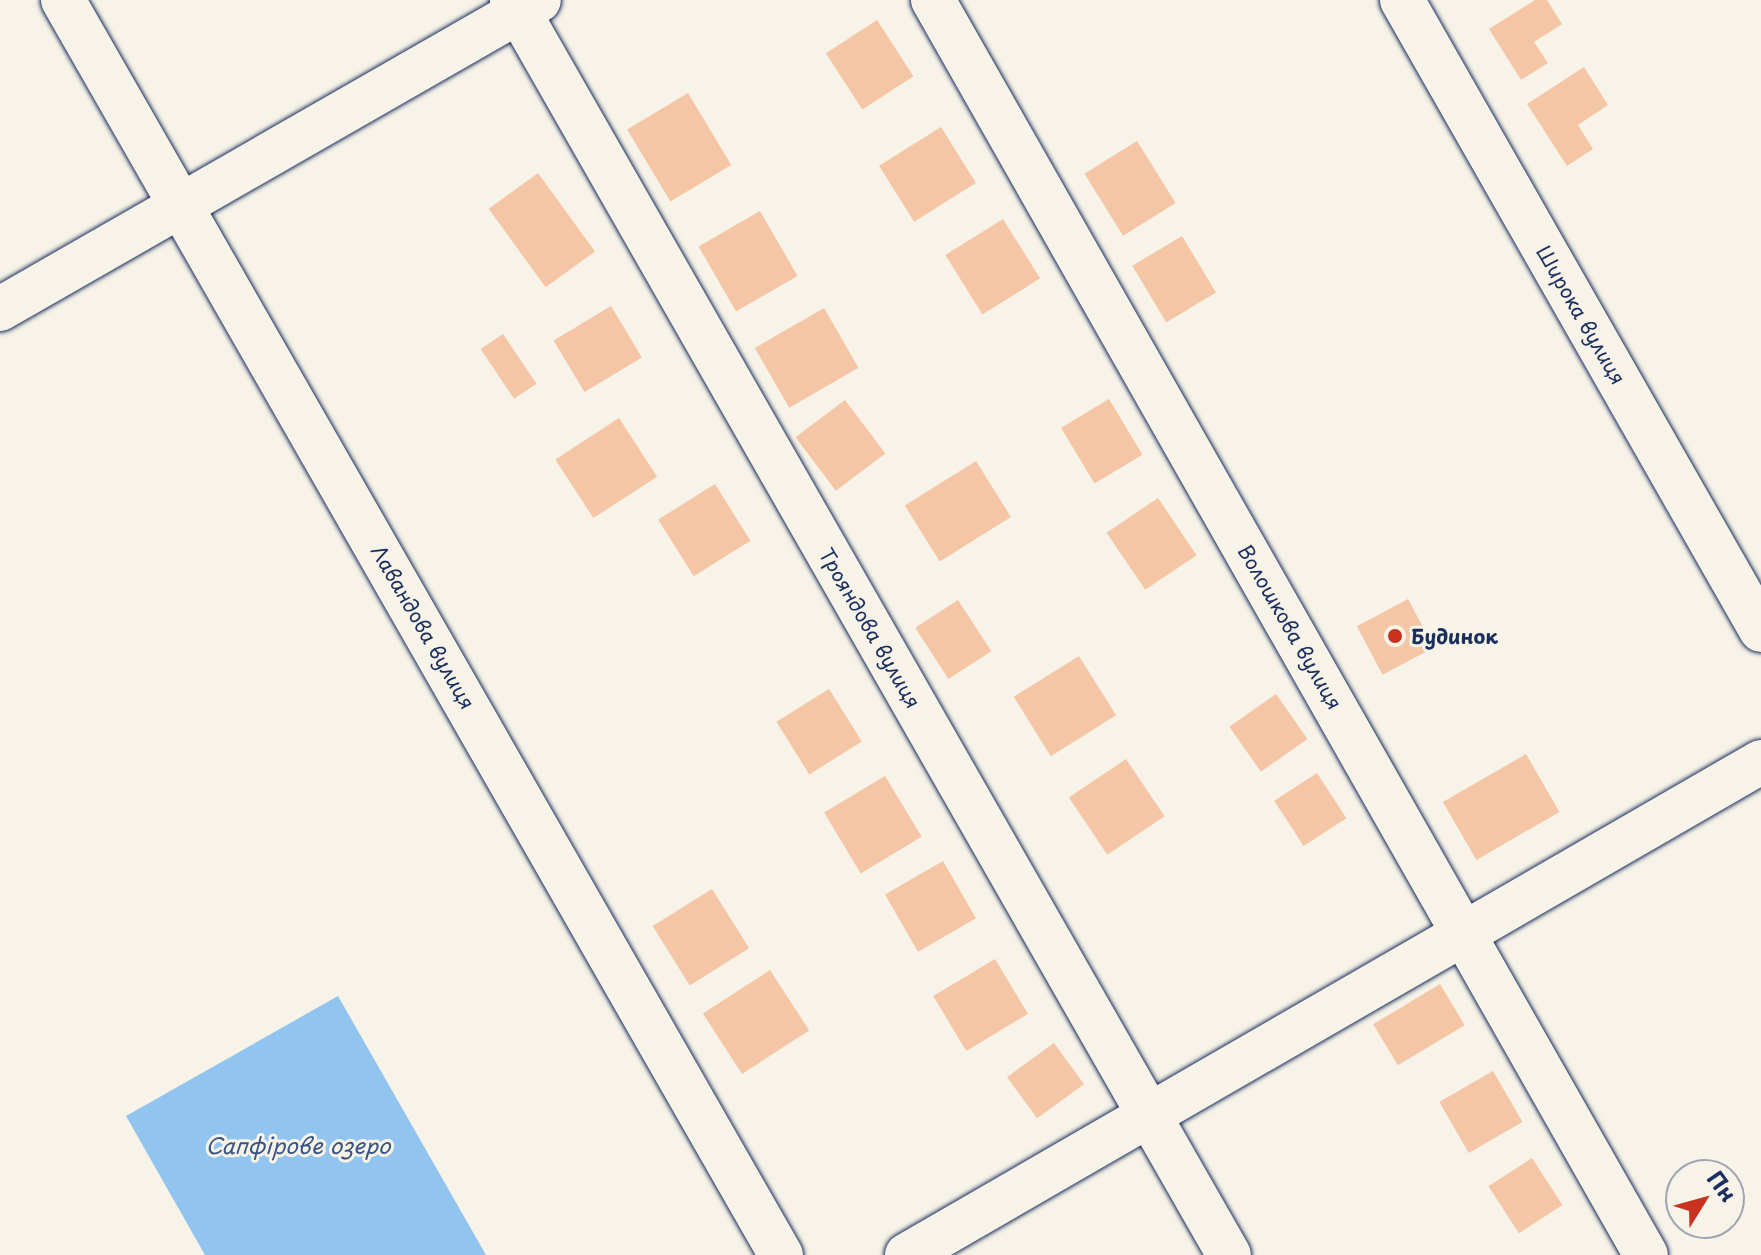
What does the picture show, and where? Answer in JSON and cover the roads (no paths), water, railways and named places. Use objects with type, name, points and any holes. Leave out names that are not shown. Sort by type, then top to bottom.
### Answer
[{"type":"street","name":"Лавандова вулиця","points":[[63,0],[781,1255]]},
{"type":"street","name":"Волошкова вулиця","points":[[933,0],[1646,1255]]},
{"type":"street","name":"Широка вулиця","points":[[1402,0],[1761,630]]},
{"type":"street","points":[[0,309],[523,4]]},
{"type":"street","name":"Трояндова вулиця","points":[[523,4],[1229,1255]]},
{"type":"street","points":[[907,1255],[1761,762]]},
{"type":"water","name":"Сапфірове озеро","points":[[338,996],[486,1255],[205,1255],[126,1116]]},
{"type":"place","name":"Будинок","points":[[1395,636]]}]
